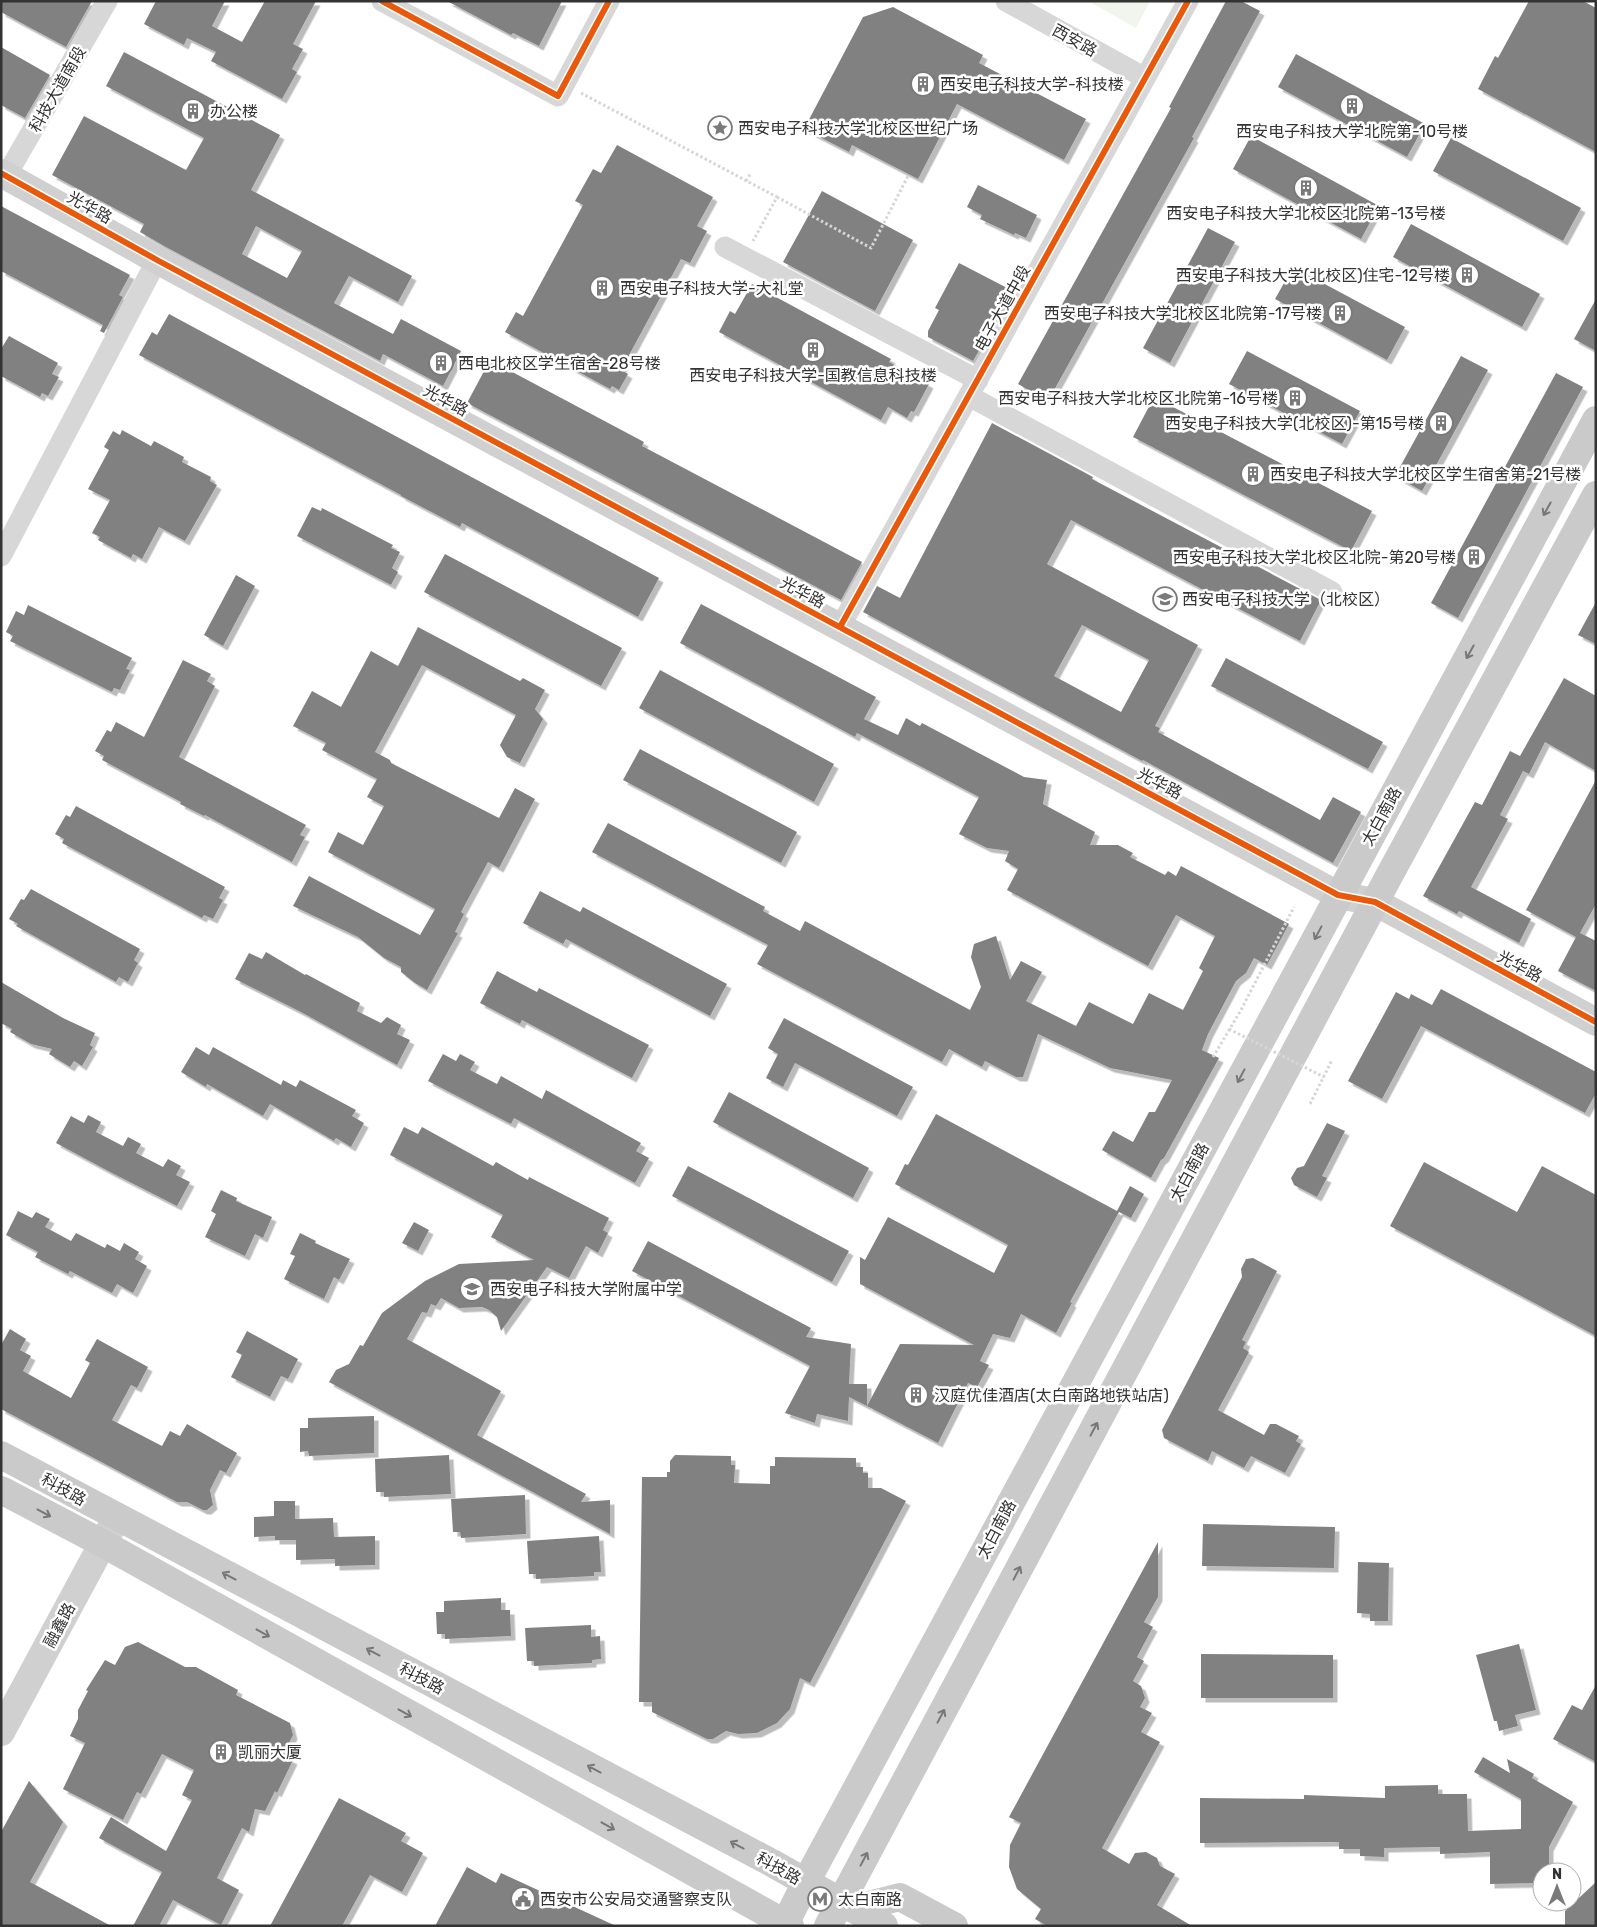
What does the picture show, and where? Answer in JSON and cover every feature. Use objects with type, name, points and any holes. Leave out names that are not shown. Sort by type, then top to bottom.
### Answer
[{"type":"main road","name":"太白南路","points":[[786,1925],[806,1882],[1596,420]]},
{"type":"main road","points":[[828,1926],[847,1905],[1371,911],[1596,495]]},
{"type":"main road","name":"科技路","points":[[1,1455],[806,1882],[884,1926]]},
{"type":"main road","name":"科技路","points":[[1,1490],[102,1544],[786,1925]]},
{"type":"main road","points":[[847,1905],[900,1896],[954,1926]]},
{"type":"street","name":"科技大道南段","points":[[4,175],[107,1]]},
{"type":"street","points":[[382,1],[558,96],[609,1]]},
{"type":"street","name":"西安路","points":[[1006,1],[1145,78]]},
{"type":"street","name":"电子大道中段","points":[[840,627],[1188,1]]},
{"type":"street","name":"光华路","points":[[4,175],[157,260],[1338,895],[1596,1022]]},
{"type":"street","points":[[725,247],[1332,592]]},
{"type":"street","points":[[1,556],[157,260]]},
{"type":"street","name":"光华路","points":[[1371,911],[1596,1043]]},
{"type":"street","name":"融鑫路","points":[[1,1732],[116,1517]]},
{"type":"path","points":[[564,84],[871,248],[908,176]]},
{"type":"path","points":[[746,181],[751,173]]},
{"type":"path","points":[[744,257],[777,197]]},
{"type":"path","points":[[1213,1056],[1241,1010],[1294,907]]},
{"type":"path","points":[[1229,1028],[1324,1077]]},
{"type":"path","points":[[1310,1104],[1332,1060]]},
{"type":"shaded area","points":[[1088,1],[1150,1],[1136,28]]},
{"type":"building","points":[[1,1],[92,1],[66,47],[1,12]]},
{"type":"building","points":[[156,1],[225,1],[212,26],[242,42],[265,1],[316,1],[293,44],[303,49],[292,69],[297,72],[282,99],[211,61],[216,52],[187,38],[184,45],[144,24]]},
{"type":"building","points":[[447,1],[562,1],[539,46],[513,33],[511,35]]},
{"type":"building","points":[[1226,1],[1241,1],[1260,11],[1192,137],[1194,138],[1048,401],[1018,384],[1171,108],[1169,107]]},
{"type":"building","points":[[1529,1],[1583,1],[1596,8],[1596,152],[1478,89],[1495,56],[1498,58]]},
{"type":"building","name":"西安电子科技大学-科技楼","points":[[893,7],[983,55],[979,63],[1086,119],[1064,160],[957,104],[918,179],[852,145],[849,152],[804,129],[863,17]]},
{"type":"building","points":[[1,47],[50,75],[25,118],[1,105]]},
{"type":"building","points":[[124,52],[280,135],[251,190],[412,276],[398,302],[349,276],[334,303],[393,334],[401,319],[461,351],[443,386],[383,354],[380,361],[164,246],[140,232],[144,224],[52,175],[84,116],[186,170],[204,138],[106,86]],"holes":[[[256,226],[302,251],[287,278],[242,254]]]},
{"type":"building","name":"西安电子科技大学北院第-10号楼","points":[[1296,54],[1425,124],[1407,157],[1278,87]]},
{"type":"building","name":"西安电子科技大学北校区北院第-13号楼","points":[[1251,136],[1379,206],[1361,239],[1233,169]]},
{"type":"building","points":[[1451,138],[1581,208],[1563,241],[1433,171]]},
{"type":"building","name":"西安电子科技大学-大礼堂","points":[[617,145],[713,197],[697,226],[707,231],[690,263],[681,259],[621,370],[628,374],[619,390],[612,386],[610,389],[505,332],[516,312],[523,316],[583,205],[575,201],[593,169],[601,173]]},
{"type":"building","points":[[978,185],[1037,215],[1026,238],[1015,233],[1014,235],[980,219],[982,215],[967,207]]},
{"type":"building","points":[[822,191],[913,240],[875,311],[783,262]]},
{"type":"building","points":[[1,206],[130,275],[119,295],[123,297],[104,333],[100,331],[103,325],[1,271]]},
{"type":"building","name":"西安电子科技大学(北校区)住宅-12号楼","points":[[1411,224],[1540,294],[1522,327],[1393,257]]},
{"type":"building","points":[[1208,228],[1235,242],[1170,363],[1143,348]]},
{"type":"building","points":[[959,263],[1013,291],[973,361],[928,337],[928,331],[939,310],[935,308]]},
{"type":"building","name":"西安电子科技大学北校区北院第-17号楼","points":[[1293,267],[1405,327],[1387,360],[1275,299]]},
{"type":"building","name":"西安电子科技大学-国教信息科技楼","points":[[752,284],[891,359],[889,362],[929,384],[914,412],[911,411],[907,418],[888,407],[881,420],[719,332],[730,311],[735,314]]},
{"type":"building","points":[[1596,299],[1596,351],[1574,339]]},
{"type":"building","points":[[169,314],[659,578],[638,617],[462,523],[460,527],[139,355],[152,332],[157,335]]},
{"type":"building","points":[[9,336],[58,363],[52,374],[59,377],[48,396],[42,393],[40,397],[1,376],[1,349]]},
{"type":"building","name":"西安电子科技大学北校区北院第-16号楼","points":[[1247,351],[1360,411],[1342,444],[1229,384]]},
{"type":"building","name":"西安电子科技大学(北校区)-第15号楼","points":[[1461,356],[1488,370],[1422,491],[1395,476]]},
{"type":"building","points":[[490,360],[644,442],[642,446],[862,562],[841,600],[467,403]]},
{"type":"building","points":[[1556,373],[1583,387],[1458,618],[1431,603]]},
{"type":"building","name":"西安电子科技大学北校区学生宿舍第-21号楼","points":[[1154,397],[1372,511],[1351,551],[1133,437]]},
{"type":"building","points":[[992,423],[1093,477],[1092,479],[1321,600],[1300,641],[1071,520],[1047,564],[1198,645],[1155,726],[1160,728],[1158,732],[1320,820],[1333,797],[1361,812],[1333,863],[863,612],[877,586],[900,598]],"holes":[[[1082,625],[1149,660],[1121,712],[1054,676]]]},
{"type":"building","points":[[122,430],[151,446],[154,441],[184,457],[182,462],[211,477],[210,481],[217,485],[185,541],[159,527],[142,559],[133,554],[131,558],[98,540],[100,537],[92,533],[110,500],[88,489],[109,450],[104,447],[113,431],[120,435]]},
{"type":"building","points":[[312,507],[321,511],[322,508],[393,545],[391,548],[400,552],[392,568],[398,572],[391,585],[297,536]]},
{"type":"building","points":[[445,554],[622,648],[601,686],[424,592]]},
{"type":"building","points":[[236,575],[255,586],[223,646],[204,635]]},
{"type":"building","points":[[1596,602],[1596,644],[1578,635]]},
{"type":"building","points":[[701,604],[876,697],[864,719],[898,735],[906,718],[920,726],[922,723],[1024,777],[1047,780],[1043,804],[1095,832],[1090,845],[1118,845],[1133,853],[1130,857],[1165,875],[1168,871],[1176,876],[1181,866],[1289,924],[1267,965],[1254,958],[1246,973],[1236,981],[1208,1034],[1202,1050],[1219,1058],[1151,1178],[1102,1150],[1113,1131],[1133,1142],[1149,1112],[1155,1112],[1172,1080],[1110,1068],[1038,1034],[1023,1077],[1016,1077],[985,1061],[982,1067],[949,1049],[942,1062],[757,964],[768,945],[592,852],[608,823],[765,907],[763,911],[800,931],[805,921],[970,1010],[981,987],[971,957],[974,944],[996,936],[1010,980],[1021,961],[1042,972],[1026,1001],[1076,1026],[1089,1002],[1133,1024],[1149,993],[1183,1010],[1203,971],[1199,968],[1215,936],[1176,915],[1148,966],[1007,890],[1018,869],[1005,861],[1009,851],[987,848],[959,834],[979,797],[857,733],[855,737],[680,643]]},
{"type":"building","points":[[28,605],[132,658],[126,669],[130,670],[120,690],[114,688],[112,692],[10,641],[13,636],[6,632],[16,611],[24,615]]},
{"type":"building","points":[[418,627],[520,681],[523,678],[545,690],[535,709],[543,719],[520,763],[507,757],[500,745],[516,715],[422,665],[375,752],[390,760],[391,763],[499,818],[515,788],[535,799],[499,868],[488,862],[461,912],[464,914],[455,932],[458,933],[427,990],[401,972],[401,967],[384,958],[358,937],[293,906],[309,876],[420,935],[435,909],[328,852],[338,832],[363,845],[384,806],[367,797],[377,779],[322,750],[326,743],[293,726],[312,691],[341,707],[371,651],[398,666]]},
{"type":"building","points":[[1226,658],[1383,742],[1368,769],[1211,686]]},
{"type":"building","points":[[183,660],[211,674],[207,681],[215,686],[179,757],[306,825],[300,835],[305,837],[292,862],[205,815],[180,804],[181,802],[102,760],[104,756],[95,751],[107,730],[111,732],[116,722],[144,737]]},
{"type":"building","points":[[660,670],[834,764],[814,802],[639,708]]},
{"type":"building","points":[[1564,678],[1596,696],[1596,771],[1545,742],[1529,774],[1523,771],[1500,815],[1508,819],[1471,887],[1531,919],[1519,943],[1459,911],[1457,914],[1423,896],[1475,802],[1482,805],[1510,751],[1520,756]]},
{"type":"building","points":[[640,749],[797,832],[781,863],[623,780]]},
{"type":"building","points":[[1596,780],[1596,904],[1580,933],[1596,941],[1596,991],[1558,971],[1576,937],[1526,910]]},
{"type":"building","points":[[76,806],[225,887],[219,898],[223,900],[213,919],[204,915],[202,918],[62,843],[64,839],[55,834],[66,815],[70,817]]},
{"type":"building","points":[[31,889],[140,949],[134,960],[138,963],[128,982],[119,977],[116,982],[16,926],[18,924],[9,919],[21,899],[24,900]]},
{"type":"building","points":[[540,891],[580,912],[583,907],[727,984],[710,1016],[566,939],[563,944],[523,923]]},
{"type":"building","points":[[266,952],[305,975],[360,1003],[357,1011],[381,1023],[387,1017],[401,1025],[397,1034],[410,1040],[397,1065],[301,1012],[235,979],[249,953],[262,959]]},
{"type":"building","points":[[497,971],[537,992],[539,988],[649,1045],[632,1078],[522,1020],[520,1024],[480,1003]]},
{"type":"building","points":[[1,982],[63,1018],[95,1033],[90,1045],[93,1047],[82,1066],[74,1061],[70,1067],[49,1054],[52,1049],[31,1044],[10,1032],[12,1029],[1,1023]]},
{"type":"building","points":[[1441,989],[1596,1072],[1596,1093],[1585,1113],[1421,1026],[1382,1099],[1348,1081],[1396,992],[1409,999],[1411,994],[1432,1005]]},
{"type":"building","points":[[784,1018],[913,1087],[897,1116],[795,1063],[783,1087],[766,1078],[778,1054],[768,1048]]},
{"type":"building","points":[[196,1047],[209,1055],[213,1047],[281,1085],[283,1080],[296,1087],[300,1080],[356,1110],[352,1116],[364,1123],[351,1147],[336,1138],[334,1141],[270,1104],[263,1116],[207,1084],[206,1087],[181,1072]]},
{"type":"building","points":[[443,1054],[456,1061],[460,1054],[475,1062],[470,1070],[497,1084],[501,1076],[542,1099],[546,1090],[641,1143],[636,1151],[649,1158],[635,1183],[514,1118],[511,1124],[428,1081]]},
{"type":"building","points":[[729,1092],[869,1168],[853,1198],[713,1122]]},
{"type":"building","points":[[936,1114],[1117,1211],[1130,1186],[1144,1194],[1131,1218],[1119,1212],[1070,1302],[1072,1303],[1056,1333],[1021,1314],[1010,1338],[993,1334],[980,1361],[989,1365],[977,1387],[968,1383],[938,1443],[867,1406],[900,1344],[974,1345],[860,1284],[860,1257],[865,1260],[888,1217],[994,1273],[1008,1245],[895,1184],[905,1164],[908,1165]]},
{"type":"building","points":[[88,1115],[101,1122],[96,1132],[123,1146],[128,1137],[141,1144],[136,1153],[163,1167],[168,1159],[181,1166],[176,1175],[190,1182],[177,1206],[56,1143],[71,1116],[84,1123]]},
{"type":"building","points":[[1327,1123],[1345,1131],[1322,1176],[1327,1178],[1317,1197],[1294,1185],[1291,1178],[1297,1168],[1304,1166]]},
{"type":"building","points":[[404,1127],[418,1134],[422,1127],[493,1166],[496,1162],[528,1180],[529,1177],[609,1218],[603,1230],[608,1233],[598,1253],[586,1246],[569,1278],[547,1267],[501,1331],[497,1317],[489,1310],[482,1307],[459,1308],[441,1298],[436,1306],[431,1304],[427,1313],[422,1312],[407,1339],[501,1391],[477,1435],[586,1494],[581,1502],[610,1500],[610,1534],[329,1382],[336,1370],[349,1364],[360,1345],[363,1346],[382,1313],[425,1281],[459,1264],[534,1260],[491,1237],[503,1215],[390,1155]]},
{"type":"building","points":[[1424,1162],[1517,1212],[1542,1166],[1596,1195],[1596,1336],[1390,1226]]},
{"type":"building","points":[[688,1166],[849,1251],[832,1282],[672,1196]]},
{"type":"building","points":[[221,1190],[237,1198],[236,1201],[272,1217],[263,1238],[255,1234],[245,1256],[205,1237],[216,1214],[211,1211]]},
{"type":"building","points":[[18,1211],[32,1218],[36,1212],[50,1219],[45,1227],[71,1241],[76,1233],[105,1248],[107,1244],[120,1251],[124,1243],[139,1252],[135,1259],[147,1266],[133,1293],[117,1284],[112,1293],[70,1271],[68,1274],[35,1257],[38,1252],[6,1235]]},
{"type":"building","points":[[414,1222],[429,1230],[418,1251],[402,1243]]},
{"type":"building","points":[[300,1233],[316,1241],[315,1243],[350,1259],[339,1280],[334,1277],[324,1299],[284,1279],[295,1256],[290,1254]]},
{"type":"building","points":[[648,1241],[811,1328],[806,1337],[851,1344],[849,1384],[867,1384],[867,1406],[849,1397],[848,1421],[817,1414],[815,1423],[785,1413],[810,1366],[632,1271]]},
{"type":"building","points":[[1253,1258],[1277,1271],[1242,1340],[1246,1342],[1243,1348],[1249,1352],[1218,1410],[1264,1435],[1270,1424],[1276,1424],[1299,1436],[1296,1441],[1301,1444],[1285,1473],[1251,1456],[1244,1468],[1212,1451],[1208,1461],[1164,1438],[1162,1430],[1242,1277],[1241,1269],[1246,1259]]},
{"type":"building","points":[[10,1329],[26,1339],[20,1350],[31,1356],[23,1371],[71,1398],[90,1363],[85,1360],[97,1339],[148,1367],[137,1388],[131,1385],[112,1420],[162,1446],[170,1431],[180,1436],[187,1424],[237,1453],[226,1473],[220,1470],[210,1490],[213,1505],[207,1510],[203,1510],[187,1502],[177,1502],[1,1409],[1,1345]]},
{"type":"building","points":[[247,1331],[298,1359],[288,1379],[281,1376],[270,1397],[231,1377],[242,1355],[236,1352]]},
{"type":"building","points":[[374,1416],[374,1453],[309,1456],[308,1451],[300,1452],[300,1428],[308,1428],[308,1418]]},
{"type":"building","points":[[449,1455],[451,1494],[384,1497],[384,1492],[376,1492],[375,1459]]},
{"type":"building","points":[[675,1455],[731,1456],[731,1465],[735,1465],[734,1483],[770,1484],[770,1466],[775,1466],[775,1457],[856,1458],[856,1467],[863,1467],[863,1473],[868,1473],[868,1488],[881,1488],[906,1501],[810,1683],[800,1678],[790,1709],[777,1723],[757,1733],[738,1734],[726,1731],[713,1739],[707,1739],[652,1712],[652,1702],[639,1702],[642,1477],[667,1477],[667,1472],[670,1472],[670,1461]]},
{"type":"building","points":[[525,1495],[526,1534],[461,1538],[460,1532],[453,1532],[451,1499]]},
{"type":"building","points":[[274,1501],[295,1501],[295,1519],[333,1518],[334,1537],[375,1536],[375,1565],[335,1566],[335,1559],[296,1560],[296,1540],[275,1540],[275,1536],[254,1537],[254,1517],[274,1516]]},
{"type":"building","points":[[1203,1524],[1335,1527],[1334,1568],[1202,1566]]},
{"type":"building","points":[[599,1536],[601,1572],[594,1572],[594,1576],[536,1579],[536,1574],[529,1574],[527,1541]]},
{"type":"building","points":[[1158,1542],[1158,1597],[1144,1622],[1153,1627],[1137,1657],[1144,1661],[1133,1681],[1141,1686],[1145,1698],[1140,1707],[1152,1713],[1141,1732],[1160,1742],[1102,1848],[1129,1864],[1135,1853],[1146,1852],[1157,1858],[1160,1866],[1175,1874],[1157,1905],[1192,1926],[1047,1926],[1035,1919],[1041,1909],[1017,1889],[1009,1867],[1010,1845],[1021,1823],[1009,1817]]},
{"type":"building","points":[[1358,1562],[1389,1563],[1388,1621],[1370,1621],[1370,1614],[1357,1613]]},
{"type":"building","points":[[501,1598],[501,1610],[510,1610],[511,1636],[445,1639],[445,1634],[437,1634],[436,1612],[444,1612],[444,1601]]},
{"type":"building","points":[[591,1625],[591,1637],[600,1636],[601,1659],[592,1660],[592,1663],[534,1666],[534,1661],[527,1661],[525,1628]]},
{"type":"building","name":"凯丽大厦","points":[[138,1642],[185,1667],[196,1667],[238,1690],[236,1695],[290,1723],[293,1735],[283,1755],[293,1760],[277,1793],[275,1791],[265,1811],[255,1809],[249,1832],[242,1828],[217,1878],[239,1890],[221,1925],[173,1900],[159,1926],[133,1926],[162,1872],[99,1838],[111,1817],[166,1851],[192,1800],[182,1795],[194,1770],[162,1754],[141,1794],[137,1792],[123,1820],[63,1789],[85,1743],[70,1736],[78,1719],[78,1710],[88,1691],[86,1690],[105,1660],[115,1665],[125,1647]]},
{"type":"building","points":[[1519,1644],[1536,1710],[1515,1715],[1518,1726],[1499,1731],[1497,1721],[1494,1721],[1476,1655]]},
{"type":"building","points":[[1201,1654],[1333,1655],[1333,1698],[1201,1698]]},
{"type":"building","points":[[1596,1685],[1596,1762],[1553,1739],[1572,1705],[1582,1710]]},
{"type":"building","points":[[1483,1757],[1510,1773],[1507,1759],[1534,1774],[1532,1778],[1573,1802],[1549,1847],[1549,1862],[1532,1862],[1532,1883],[1490,1884],[1490,1852],[1440,1854],[1440,1847],[1384,1848],[1384,1857],[1360,1856],[1360,1849],[1339,1849],[1339,1842],[1200,1843],[1200,1798],[1304,1799],[1304,1795],[1385,1798],[1385,1786],[1438,1785],[1438,1794],[1467,1794],[1468,1831],[1521,1829],[1521,1799],[1474,1772]]},
{"type":"building","points":[[29,1781],[63,1822],[30,1882],[111,1926],[1,1926],[1,1832]]},
{"type":"building","points":[[339,1798],[406,1833],[401,1841],[423,1853],[402,1892],[370,1875],[342,1926],[270,1926]]},
{"type":"building","name":"西安市公安局交通警察支队","points":[[467,1867],[496,1883],[501,1873],[616,1926],[435,1926]]},
{"type":"building","points":[[1596,1882],[1596,1926],[1565,1926],[1565,1912],[1582,1912],[1582,1895]]},
{"type":"cycle path","points":[[382,1],[558,96],[609,1]]},
{"type":"cycle path","points":[[840,627],[1188,1]]},
{"type":"cycle path","points":[[1,173],[157,260],[1338,895],[1375,902],[1596,1022]]},
{"type":"place","name":"西安电子科技大学-科技楼","points":[[923,84]]},
{"type":"place","name":"西安电子科技大学北院第-10号楼","points":[[1352,106]]},
{"type":"place","name":"办公楼","points":[[193,111]]},
{"type":"place","name":"西安电子科技大学北校区世纪广场","points":[[720,128]]},
{"type":"place","name":"西安电子科技大学北校区北院第-13号楼","points":[[1306,188]]},
{"type":"place","name":"西安电子科技大学(北校区)住宅-12号楼","points":[[1467,275]]},
{"type":"place","name":"西安电子科技大学-大礼堂","points":[[602,288]]},
{"type":"place","name":"西安电子科技大学北校区北院第-17号楼","points":[[1340,313]]},
{"type":"place","name":"西安电子科技大学-国教信息科技楼","points":[[813,350]]},
{"type":"place","name":"西电北校区学生宿舍-28号楼","points":[[441,363]]},
{"type":"place","name":"西安电子科技大学北校区北院第-16号楼","points":[[1295,398]]},
{"type":"place","name":"西安电子科技大学(北校区)-第15号楼","points":[[1441,423]]},
{"type":"place","name":"西安电子科技大学北校区学生宿舍第-21号楼","points":[[1253,474]]},
{"type":"place","name":"西安电子科技大学北校区北院-第20号楼","points":[[1474,557]]},
{"type":"place","name":"西安电子科技大学（北校区）","points":[[1165,599]]},
{"type":"place","name":"西安电子科技大学附属中学","points":[[472,1289]]},
{"type":"place","name":"汉庭优佳酒店(太白南路地铁站店)","points":[[916,1395]]},
{"type":"place","name":"凯丽大厦","points":[[221,1752]]},
{"type":"place","name":"西安市公安局交通警察支队","points":[[523,1899]]},
{"type":"place","name":"太白南路","points":[[820,1899]]}]
